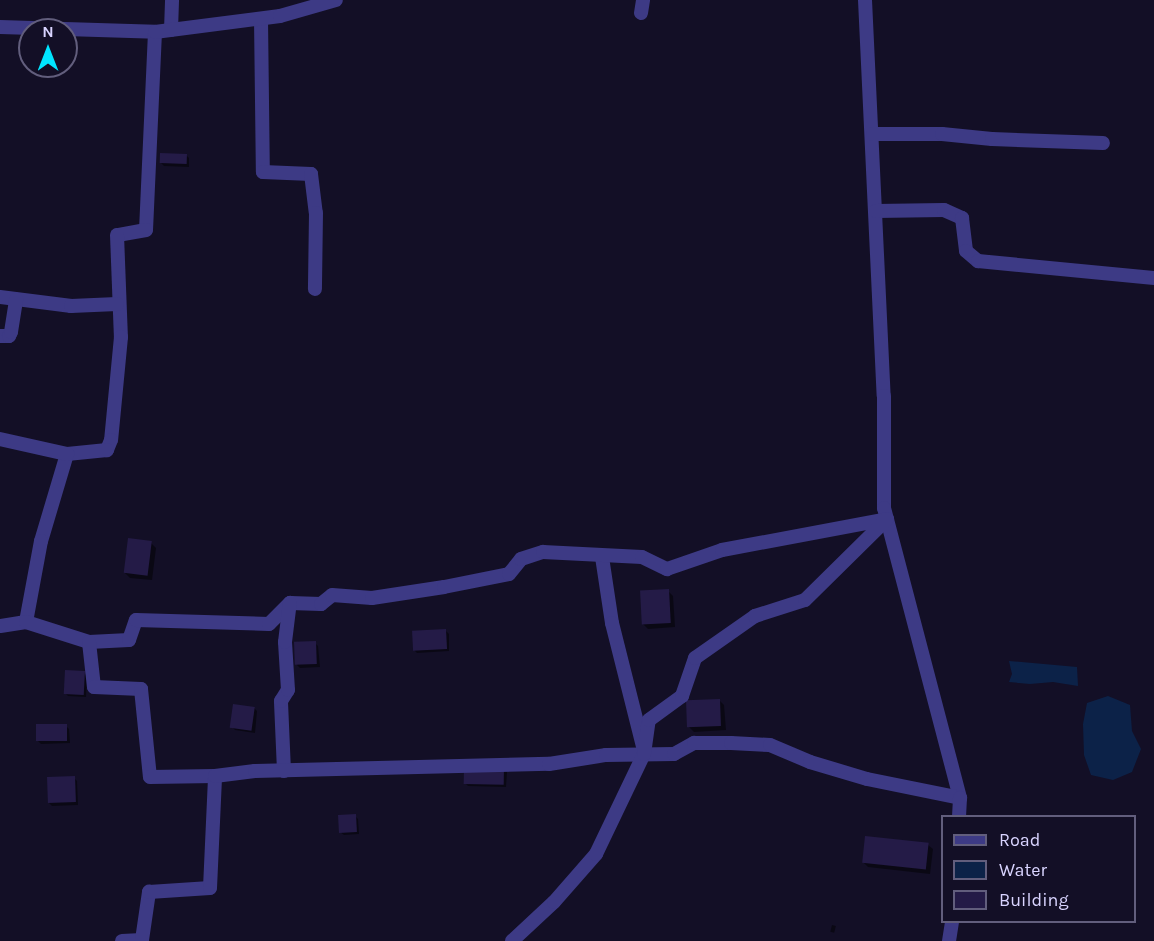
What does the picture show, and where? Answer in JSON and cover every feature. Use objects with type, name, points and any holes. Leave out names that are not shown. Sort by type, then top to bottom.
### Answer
[{"type":"street","points":[[171,30],[172,0]]},
{"type":"street","points":[[0,27],[155,32],[280,16],[336,0]]},
{"type":"street","points":[[865,0],[884,396],[884,508],[960,798],[959,815]]},
{"type":"street","points":[[261,19],[263,172],[311,174],[316,213],[315,289]]},
{"type":"street","points":[[0,439],[67,454],[107,450],[111,440],[121,337],[117,304],[117,235],[146,230],[155,32]]},
{"type":"street","points":[[873,134],[942,134],[992,140],[1103,143]]},
{"type":"street","points":[[876,211],[944,210],[962,218],[966,251],[978,261],[1154,278]]},
{"type":"street","points":[[0,297],[71,306],[117,304]]},
{"type":"street","points":[[0,336],[9,336],[11,332],[16,299]]},
{"type":"street","points":[[26,622],[41,541],[67,454]]},
{"type":"street","points":[[0,626],[26,622],[89,642],[129,640],[136,620],[269,624],[290,603],[321,604],[332,595],[372,598],[455,585],[508,574],[521,559],[543,552],[602,557],[642,557],[667,569],[722,550],[887,519]]},
{"type":"street","points":[[512,941],[554,902],[596,854],[645,754],[649,720],[682,696],[695,658],[755,616],[804,600],[887,519]]},
{"type":"street","points":[[602,557],[612,623],[645,754]]},
{"type":"street","points":[[284,771],[281,701],[288,690],[285,642],[290,603]]},
{"type":"street","points":[[89,642],[94,687],[141,689],[150,777],[549,764],[606,755],[674,754],[694,743],[770,745],[810,762],[867,779],[960,798]]},
{"type":"street","points":[[122,941],[142,940],[148,892],[210,888],[215,776]]},
{"type":"street","points":[[949,941],[952,923]]},
{"type":"water","points":[[1009,661],[1077,667],[1078,686],[1053,682],[1030,684],[1009,682],[1012,674]]},
{"type":"water","points":[[1108,696],[1130,705],[1132,731],[1141,749],[1132,772],[1113,780],[1091,775],[1084,755],[1083,724],[1087,703]]},
{"type":"building","points":[[160,153],[187,154],[187,164],[160,163]]},
{"type":"building","points":[[128,538],[152,541],[148,576],[124,573]]},
{"type":"building","points":[[669,589],[671,623],[642,624],[640,591]]},
{"type":"building","points":[[446,629],[447,649],[413,651],[412,631]]},
{"type":"building","points":[[316,641],[317,664],[295,665],[294,642]]},
{"type":"building","points":[[65,670],[85,671],[84,695],[64,694]]},
{"type":"building","points":[[720,699],[721,726],[687,727],[686,700]]},
{"type":"building","points":[[233,704],[255,707],[251,731],[230,728]]},
{"type":"building","points":[[36,724],[67,724],[67,741],[36,741]]},
{"type":"building","points":[[464,766],[504,767],[504,785],[464,784]]},
{"type":"building","points":[[75,776],[76,802],[48,803],[47,777]]},
{"type":"building","points":[[356,814],[357,832],[339,833],[338,815]]},
{"type":"building","points":[[865,836],[929,843],[926,870],[862,863]]}]
